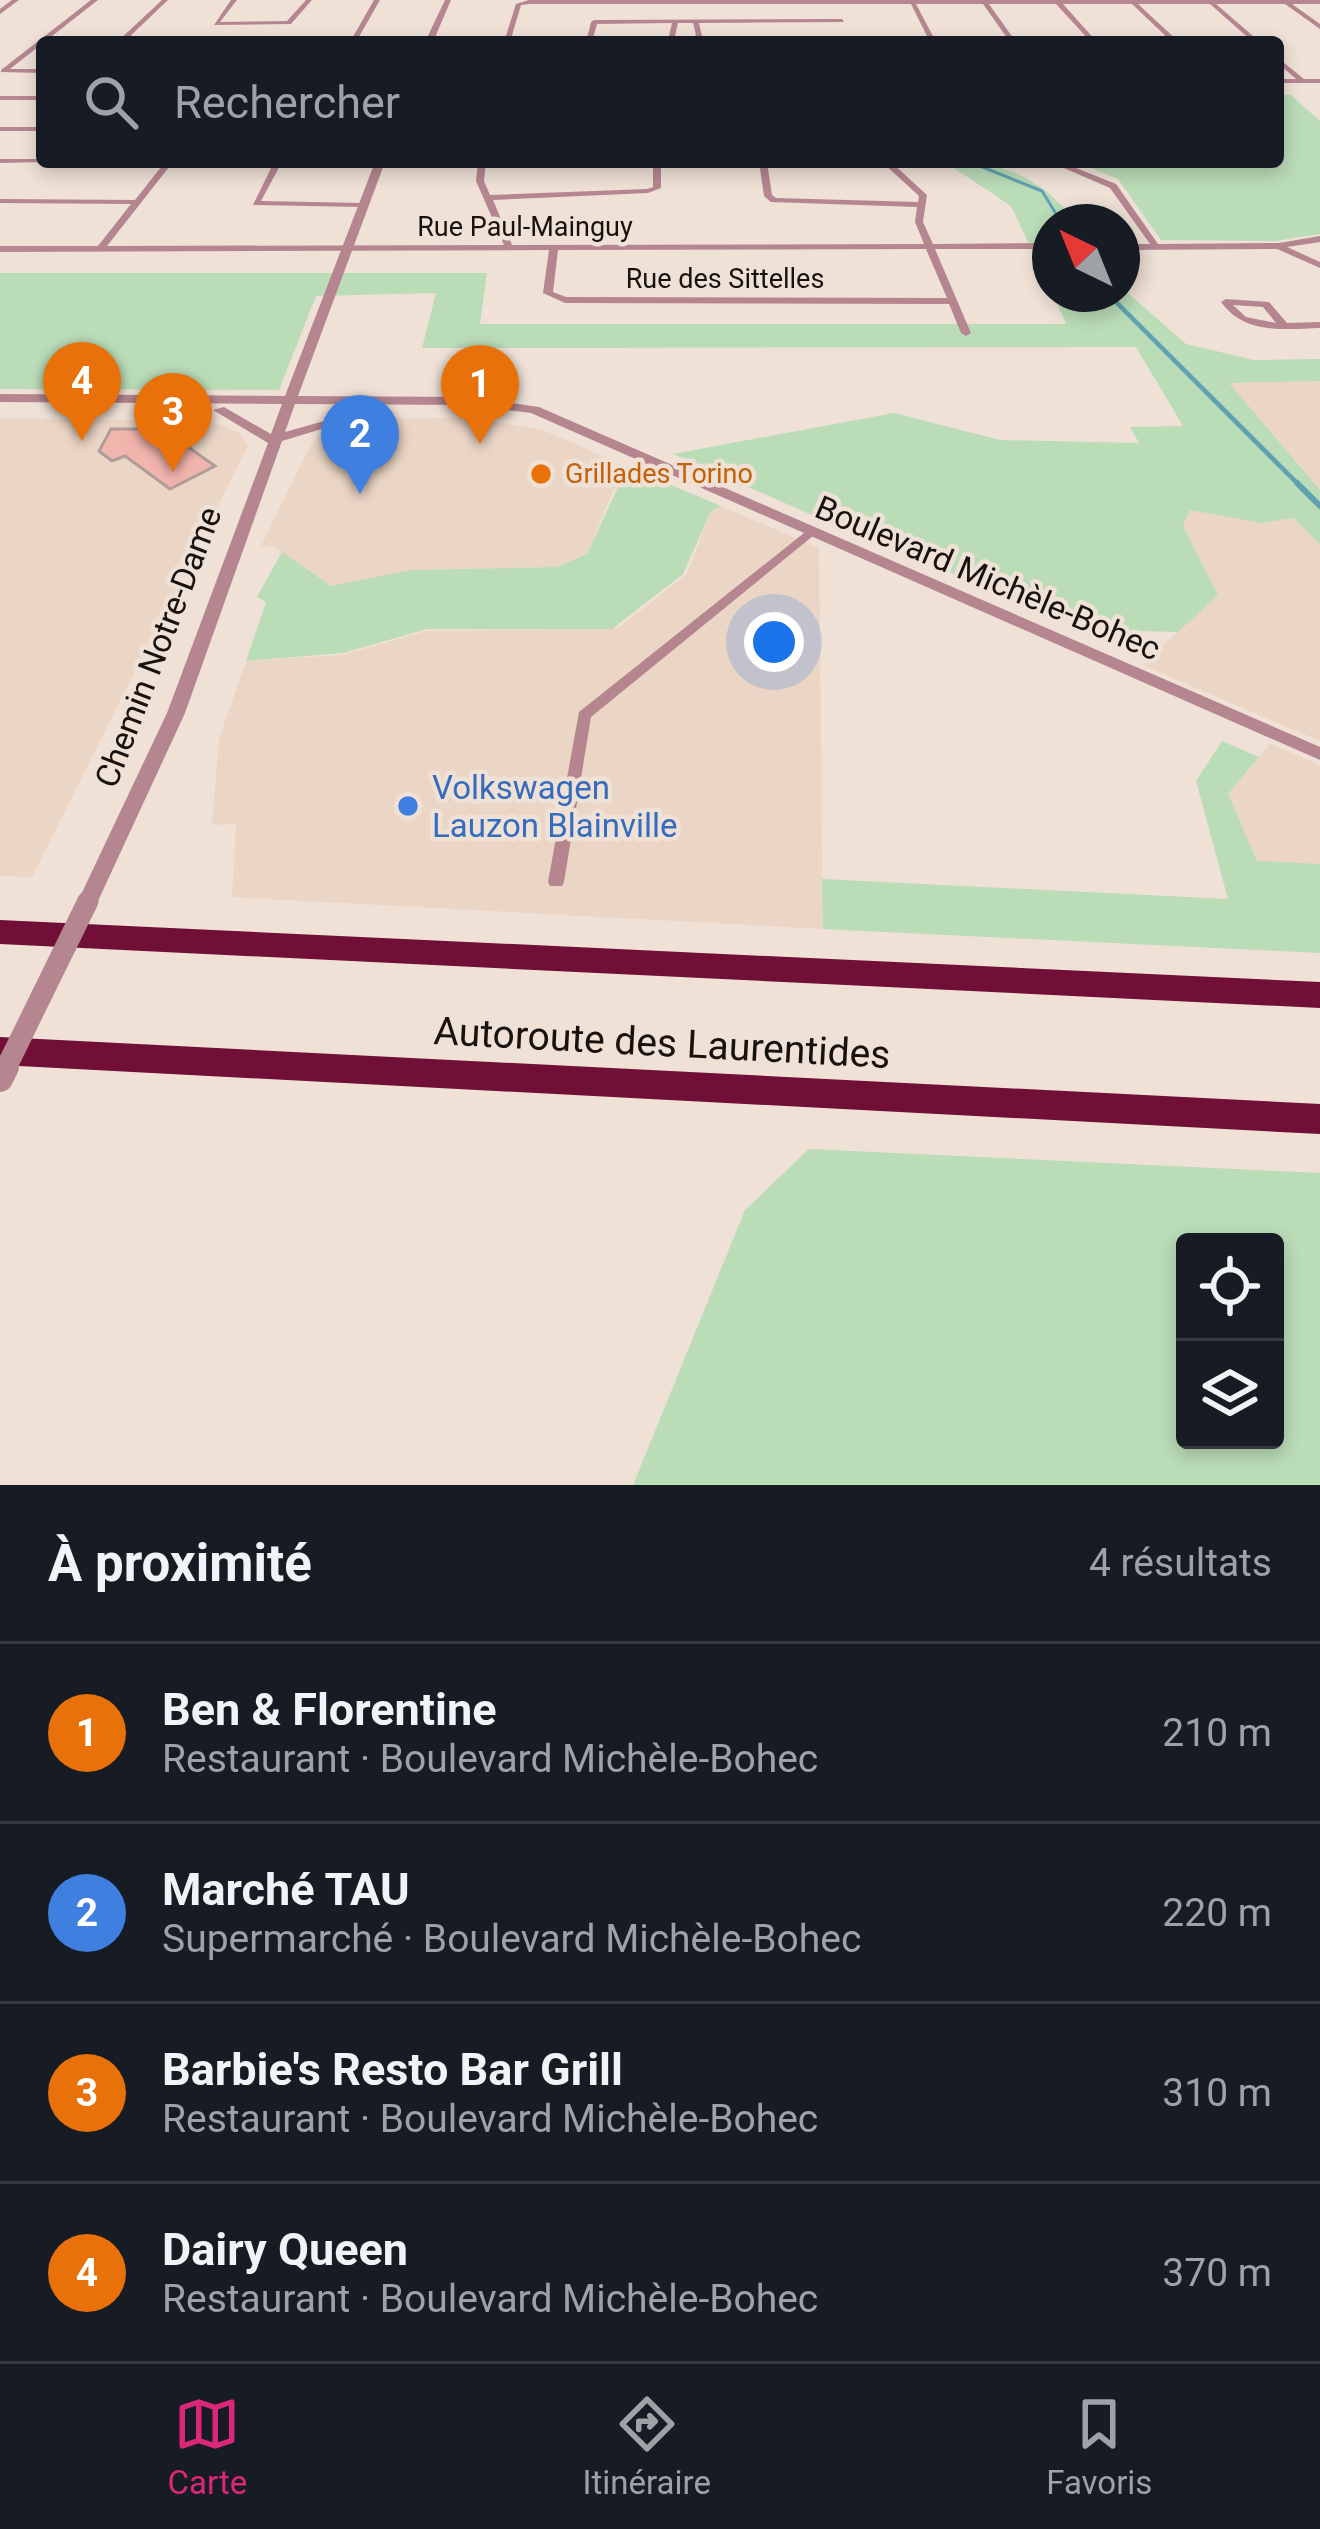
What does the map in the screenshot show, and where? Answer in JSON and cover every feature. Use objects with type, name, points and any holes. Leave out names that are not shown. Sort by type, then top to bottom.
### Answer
[{"type":"highway","points":[[0,932],[1320,994]]},
{"type":"highway","name":"Autoroute des Laurentides","points":[[0,1051],[1320,1119]]},
{"type":"street","points":[[0,12],[16,0]]},
{"type":"street","points":[[52,36],[95,0]]},
{"type":"street","points":[[126,36],[165,0]]},
{"type":"street","points":[[234,0],[216,24],[278,26],[289,22],[309,0]]},
{"type":"street","points":[[356,36],[377,0]]},
{"type":"street","points":[[433,36],[448,0]]},
{"type":"street","points":[[983,0],[1009,36]]},
{"type":"street","points":[[834,1],[847,36]]},
{"type":"street","points":[[912,1],[930,36]]},
{"type":"street","points":[[1058,2],[1089,36]]},
{"type":"street","points":[[1133,2],[1170,36]]},
{"type":"street","points":[[1211,2],[1250,36]]},
{"type":"street","points":[[1286,2],[1320,27]]},
{"type":"street","points":[[509,36],[519,4],[1320,2]]},
{"type":"street","points":[[672,36],[675,21]]},
{"type":"street","points":[[696,21],[698,36]]},
{"type":"street","points":[[591,36],[594,22],[842,22]]},
{"type":"street","points":[[2,71],[36,49]]},
{"type":"street","points":[[1284,65],[1302,81]]},
{"type":"street","points":[[2,71],[36,71]]},
{"type":"street","points":[[1284,81],[1320,81]]},
{"type":"street","points":[[0,98],[36,98]]},
{"type":"street","points":[[0,129],[36,129]]},
{"type":"street","points":[[0,161],[36,161]]},
{"type":"street","points":[[100,249],[164,168]]},
{"type":"street","points":[[275,168],[256,203],[362,205]]},
{"type":"street","name":"Chemin Notre-Dame","points":[[0,1079],[88,902],[185,689],[272,440],[377,168]]},
{"type":"street","points":[[481,168],[480,181],[509,248]]},
{"type":"street","points":[[488,198],[648,190],[657,188],[657,168]]},
{"type":"street","points":[[764,168],[768,196],[774,200],[922,205]]},
{"type":"street","points":[[893,168],[918,188],[920,222],[967,333]]},
{"type":"street","points":[[1069,168],[1113,186],[1156,247]]},
{"type":"street","points":[[0,201],[138,202]]},
{"type":"street","points":[[1140,247],[1279,247],[1320,239]]},
{"type":"street","name":"Rue Paul-Mainguy","points":[[0,249],[1032,246]]},
{"type":"street","name":"Rue des Sittelles","points":[[554,247],[548,293],[565,300],[951,301]]},
{"type":"street","points":[[1279,247],[1320,266]]},
{"type":"street","points":[[1283,325],[1266,304],[1226,302],[1238,319],[1283,325],[1320,325]]},
{"type":"street","name":"Boulevard Michèle-Bohec","points":[[0,398],[288,405],[509,404],[550,416],[633,457],[1320,754]]},
{"type":"street","name":"Boulevard Michèle-Bohec","points":[[0,409],[219,410],[288,405],[516,416],[633,457]]},
{"type":"street","points":[[219,410],[272,440],[374,410]]},
{"type":"street","points":[[556,882],[584,715],[809,533]]},
{"type":"shaded area","points":[[1320,381],[1320,490],[1228,382]]},
{"type":"shaded area","points":[[468,417],[543,430],[629,473],[612,493],[587,554],[557,567],[410,570],[331,586],[275,547],[261,546],[309,448],[327,427],[356,420]]},
{"type":"shaded area","points":[[0,418],[213,422],[239,433],[248,446],[32,877],[0,876]]},
{"type":"shaded area","points":[[721,506],[819,548],[823,929],[232,897],[236,824],[212,825],[219,739],[246,661],[342,655],[426,631],[618,628],[687,574],[711,511]]},
{"type":"shaded area","points":[[1190,509],[1262,523],[1293,518],[1320,544],[1320,741],[1142,665],[1217,595],[1183,526]]},
{"type":"shaded area","points":[[1270,744],[1320,765],[1320,864],[1257,862],[1228,794]]},
{"type":"green space","points":[[1284,95],[1291,95],[1320,121],[1320,234],[1275,241],[1161,240],[1118,179],[1091,168],[1284,168]]},
{"type":"green space","points":[[954,168],[999,168],[1019,174],[1059,204],[1032,204],[1032,250],[1011,206]]},
{"type":"green space","points":[[0,273],[487,273],[480,324],[1066,324],[1061,312],[1140,312],[1140,304],[1186,344],[1254,360],[1320,359],[1320,381],[1229,383],[1320,490],[1320,544],[1293,518],[1262,523],[1190,510],[1183,526],[1218,595],[1178,632],[1094,630],[862,537],[673,454],[894,413],[1000,440],[1139,443],[1130,427],[1183,426],[1136,347],[422,348],[436,293],[316,296],[279,390],[0,389]]},
{"type":"green space","points":[[640,472],[721,506],[711,511],[683,574],[612,629],[427,629],[343,653],[246,661],[266,602],[257,597],[282,552],[331,586],[410,570],[557,567],[587,554],[623,476]]},
{"type":"green space","points":[[1222,741],[1259,757],[1228,794],[1257,861],[1320,864],[1320,953],[823,929],[822,879],[1228,899],[1196,781]]},
{"type":"green space","points":[[809,1149],[1320,1173],[1320,1485],[633,1485],[745,1210]]},
{"type":"building","points":[[179,427],[194,437],[181,442],[215,466],[170,489],[125,456],[112,461],[99,451],[111,429],[143,429],[154,436]]},
{"type":"waterway","points":[[985,168],[1042,191],[1050,204]]},
{"type":"waterway","points":[[1126,312],[1320,506]]},
{"type":"place","name":"Dairy Queen","points":[[82,441]]},
{"type":"place","name":"Ben & Florentine","points":[[480,444]]},
{"type":"place","name":"Barbie's Resto Bar Grill","points":[[173,472]]},
{"type":"place","name":"Grillades Torino","points":[[541,474]]},
{"type":"place","name":"Marché TAU","points":[[360,494]]},
{"type":"place","name":"Volkswagen Lauzon Blainville","points":[[408,806]]}]
